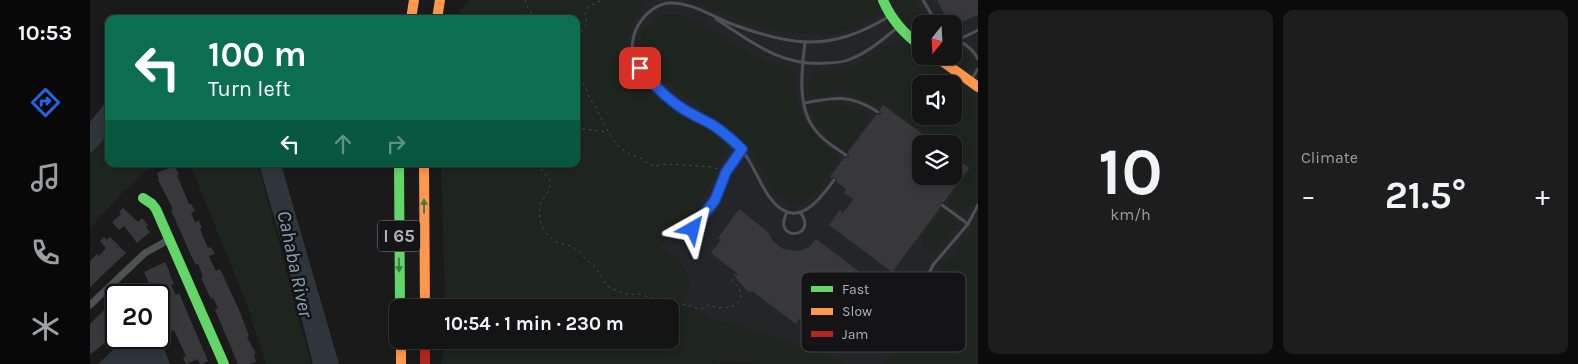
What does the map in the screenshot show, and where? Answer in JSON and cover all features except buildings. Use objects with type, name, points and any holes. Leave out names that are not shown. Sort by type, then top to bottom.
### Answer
[{"type":"main road","points":[[412,15],[414,0]]},
{"type":"main road","points":[[438,15],[440,0]]},
{"type":"main road","points":[[883,0],[899,26],[912,39]]},
{"type":"main road","points":[[948,65],[974,84]]},
{"type":"main road","name":"I 65","points":[[399,167],[400,299]]},
{"type":"main road","name":"I 65","points":[[424,167],[425,299]]},
{"type":"main road","points":[[143,198],[156,209],[224,364]]},
{"type":"main road","points":[[401,349],[402,364]]},
{"type":"main road","points":[[425,349],[425,364]]},
{"type":"street","points":[[90,305],[145,253],[170,239]]},
{"type":"lane","points":[[923,0],[931,15]]},
{"type":"lane","points":[[834,180],[820,197],[800,212],[787,212],[778,206],[767,194],[755,168],[742,149],[720,130],[689,113],[653,85],[634,57],[632,44],[636,30],[641,20],[652,9],[668,3],[688,5],[731,23],[774,37],[805,42],[823,42],[847,36],[870,27],[891,15]]},
{"type":"lane","points":[[707,13],[772,54],[802,63],[836,63],[851,60],[866,52],[899,26]]},
{"type":"lane","points":[[962,38],[978,30]]},
{"type":"lane","points":[[805,42],[802,63],[804,102],[807,116],[813,127],[825,140],[846,155]]},
{"type":"lane","points":[[962,42],[967,45],[978,59]]},
{"type":"lane","points":[[974,84],[978,69]]},
{"type":"lane","points":[[804,102],[848,98],[866,104],[878,112]]},
{"type":"lane","points":[[693,229],[715,200],[726,172],[742,149]]},
{"type":"lane","points":[[942,205],[968,224]]},
{"type":"lane","points":[[930,272],[968,224],[978,205]]},
{"type":"lane","points":[[787,212],[784,218],[784,226],[788,232],[795,234],[802,231],[805,225],[804,218],[800,212]]},
{"type":"path","points":[[525,0],[529,11],[534,15]]},
{"type":"path","points":[[580,33],[587,24],[584,15],[588,7],[602,0]]},
{"type":"path","points":[[580,78],[608,132],[618,146],[630,155],[643,159],[647,164],[653,166],[669,164],[712,168],[726,172]]},
{"type":"path","points":[[580,128],[608,132]]},
{"type":"path","points":[[539,167],[550,182],[549,190],[542,202],[539,213],[545,232],[553,240],[572,246],[596,268],[607,286],[629,295],[639,294],[657,300],[672,301],[700,309],[707,305],[725,308],[734,305],[741,298],[739,286],[732,281],[732,278],[737,273]]},
{"type":"shaded area","points":[[470,0],[648,0],[632,22],[624,51],[635,75],[669,107],[708,128],[723,141],[725,154],[697,210],[659,247],[678,257],[691,285],[685,303],[708,317],[801,344],[801,352],[825,352],[847,364],[725,362],[714,364],[441,364],[445,349],[679,349],[679,299],[445,299],[441,167],[580,167],[580,15],[458,15]]},
{"type":"shaded area","points":[[530,0],[978,0],[978,364],[812,364],[679,312],[679,299],[664,299],[578,167],[580,167],[580,15],[566,15]]},
{"type":"shaded area","points":[[688,0],[877,0],[881,13],[857,28],[824,35],[779,32],[740,20]]},
{"type":"shaded area","points":[[890,0],[914,0],[923,15],[912,15],[912,31]]},
{"type":"shaded area","points":[[663,14],[676,14],[698,21],[745,51],[795,71],[797,95],[804,119],[822,143],[839,157],[816,193],[803,203],[793,205],[787,203],[775,194],[764,167],[737,135],[647,67],[640,57],[643,30]]},
{"type":"shaded area","points":[[899,40],[912,49],[912,65],[936,65],[951,75],[912,75],[912,124],[884,103],[878,107],[857,95],[847,92],[838,91],[817,97],[808,95],[808,81],[811,73],[853,67],[892,42]]},
{"type":"shaded area","points":[[962,49],[968,53],[974,62],[968,70],[957,65],[962,65]]},
{"type":"shaded area","points":[[962,82],[978,96],[978,197],[970,210],[966,212],[959,211],[951,203],[952,196],[960,185],[962,185],[962,182],[971,169],[962,162],[962,135],[926,135],[913,125],[962,125]]},
{"type":"shaded area","points":[[821,104],[838,104],[860,109],[872,115],[846,152],[822,130],[813,116],[813,110]]},
{"type":"shaded area","points":[[105,138],[105,167],[151,167],[123,192],[90,228],[90,154]]},
{"type":"shaded area","points":[[191,167],[259,167],[311,364],[266,364],[249,310]]},
{"type":"shaded area","points":[[943,210],[958,224],[932,255],[923,248],[922,238]]},
{"type":"shaded area","points":[[978,221],[978,364],[884,364],[893,352],[966,352],[966,272],[938,272],[972,232]]},
{"type":"water","points":[[105,103],[105,138],[90,154],[90,122]]},
{"type":"water","name":"Cahaba River","points":[[260,167],[282,167],[339,364],[313,364]]},
{"type":"water","points":[[114,349],[164,349],[170,364],[98,364]]},
{"type":"traffic: fast","points":[[883,0],[899,26],[912,38]]},
{"type":"traffic: fast","points":[[399,167],[400,299]]},
{"type":"traffic: fast","points":[[143,198],[156,209],[224,364]]},
{"type":"traffic: slow","points":[[412,15],[414,0]]},
{"type":"traffic: slow","points":[[438,15],[440,0]]},
{"type":"traffic: slow","points":[[947,65],[978,87]]},
{"type":"traffic: slow","points":[[424,167],[425,299]]},
{"type":"traffic: slow","points":[[401,349],[401,364]]},
{"type":"traffic: jam","points":[[425,349],[425,364]]},
{"type":"route","points":[[640,68],[653,85],[670,100],[689,113],[710,123],[730,137],[742,149],[730,164],[715,200],[693,229]]}]
